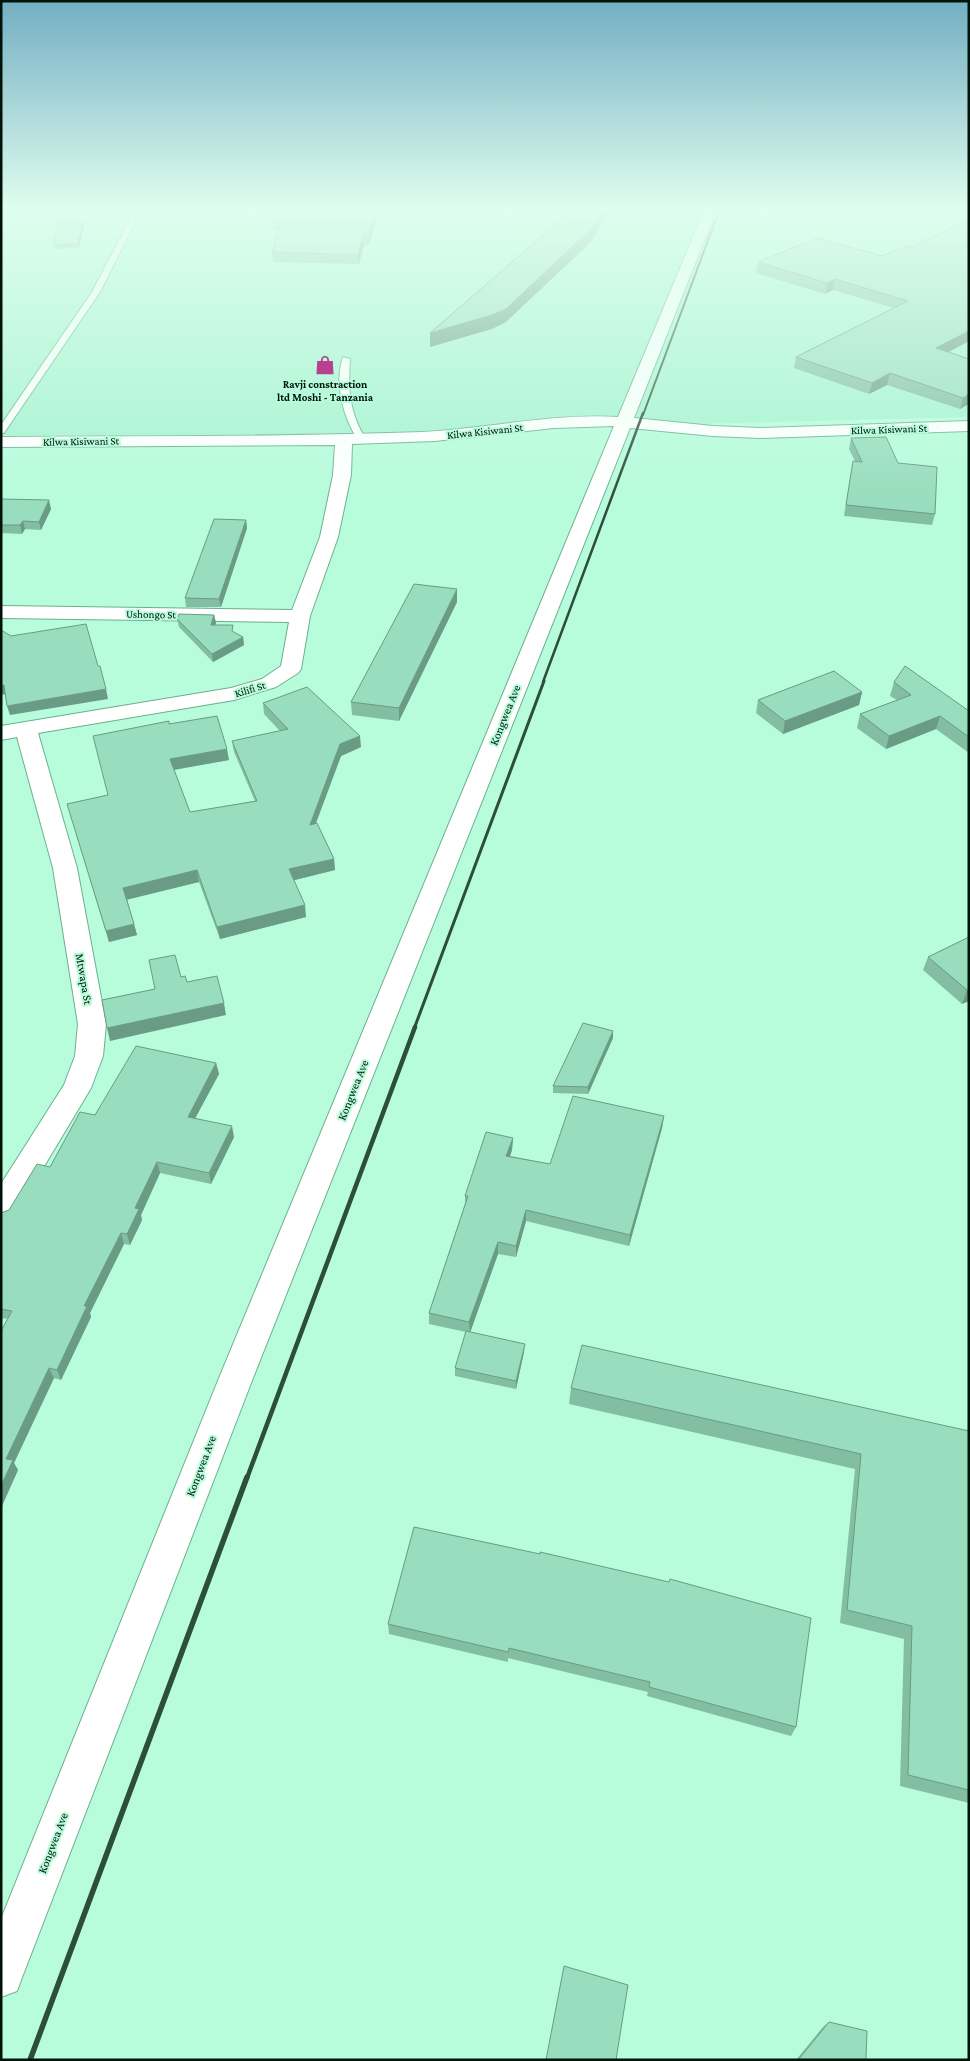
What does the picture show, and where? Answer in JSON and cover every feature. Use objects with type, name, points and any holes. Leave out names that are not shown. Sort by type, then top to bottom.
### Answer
[{"type":"street","name":"Kongwea Ave","points":[[1,1975],[236,1378],[672,304]]},
{"type":"street","name":"Kilwa Kisiwani St","points":[[1,442],[352,438],[437,435],[563,422],[625,421],[682,429],[730,432],[969,426]]},
{"type":"street","name":"Kilifi St","points":[[14,731],[234,694],[269,684],[291,669],[300,616],[329,537],[342,474],[352,438]]},
{"type":"street","name":"Ushongo St","points":[[1,612],[300,616]]},
{"type":"street","name":"Mtwapa St","points":[[1,1211],[51,1127],[77,1088],[89,1056],[92,1024],[65,868],[14,731]]},
{"type":"lane","points":[[1,430],[88,304]]},
{"type":"lane","points":[[346,359],[344,393],[351,423],[352,438]]},
{"type":"shaded area","points":[[1,304],[969,304],[969,417],[67,440],[1,438]]},
{"type":"building","points":[[463,304],[511,304],[506,309],[492,315],[430,333]]},
{"type":"building","points":[[902,304],[969,304],[969,331],[936,348],[969,359],[969,394],[963,398],[890,373],[872,383],[796,357]]},
{"type":"building","points":[[886,437],[898,463],[937,467],[935,514],[846,505],[853,461],[862,462],[851,438]]},
{"type":"building","points":[[1,499],[49,500],[39,522],[23,521],[20,525],[1,525]]},
{"type":"building","points":[[214,519],[246,520],[219,599],[185,598]]},
{"type":"building","points":[[414,584],[457,589],[399,708],[351,702]]},
{"type":"building","points":[[179,614],[214,615],[211,625],[233,625],[232,631],[243,637],[212,654],[177,619]]},
{"type":"building","points":[[86,624],[106,689],[7,706],[4,685],[1,685],[1,630],[11,636]]},
{"type":"building","points":[[905,666],[969,711],[969,737],[940,716],[889,736],[860,714],[911,695],[894,682]]},
{"type":"building","points":[[834,671],[862,692],[785,721],[758,700]]},
{"type":"building","points":[[307,687],[360,736],[340,744],[310,825],[317,823],[334,859],[289,869],[305,905],[217,927],[197,870],[123,888],[134,924],[106,931],[67,804],[108,795],[93,736],[169,721],[169,724],[217,716],[227,749],[170,759],[190,812],[257,801],[232,741],[288,729],[263,703]]},
{"type":"building","points":[[969,937],[969,990],[967,990],[928,957]]},
{"type":"building","points":[[175,955],[181,977],[185,976],[187,982],[217,976],[224,1003],[107,1028],[102,1000],[155,989],[149,960]]},
{"type":"building","points":[[583,1023],[613,1031],[588,1087],[553,1086]]},
{"type":"building","points":[[136,1046],[216,1063],[188,1117],[232,1126],[209,1173],[157,1162],[135,1208],[139,1209],[127,1234],[121,1233],[84,1306],[87,1306],[57,1370],[49,1368],[6,1459],[13,1460],[1,1486],[1,1331],[12,1311],[1,1309],[1,1213],[9,1210],[37,1164],[50,1167],[80,1112],[95,1115]]},
{"type":"building","points":[[573,1096],[664,1116],[630,1235],[526,1210],[516,1246],[498,1242],[469,1322],[429,1313],[468,1196],[465,1196],[486,1132],[513,1138],[506,1156],[550,1164]]},
{"type":"building","points":[[466,1331],[525,1344],[516,1381],[455,1368]]},
{"type":"building","points":[[582,1345],[969,1431],[969,1790],[908,1775],[912,1626],[847,1610],[861,1454],[571,1388]]},
{"type":"building","points":[[414,1527],[540,1554],[540,1552],[669,1582],[670,1579],[811,1618],[796,1727],[649,1687],[650,1682],[509,1648],[508,1652],[388,1624]]},
{"type":"building","points":[[564,1966],[628,1985],[616,2060],[546,2060]]},
{"type":"building","points":[[829,2022],[867,2031],[866,2060],[798,2060]]},
{"type":"railway","points":[[643,415],[684,304]]},
{"type":"railway","points":[[543,682],[643,413]]},
{"type":"railway","points":[[414,1029],[544,681]]},
{"type":"railway","points":[[247,1478],[415,1027]]},
{"type":"railway","points":[[30,2060],[247,1477]]},
{"type":"place","name":"Ravji constraction ltd Moshi - Tanzania","points":[[325,365]]}]
